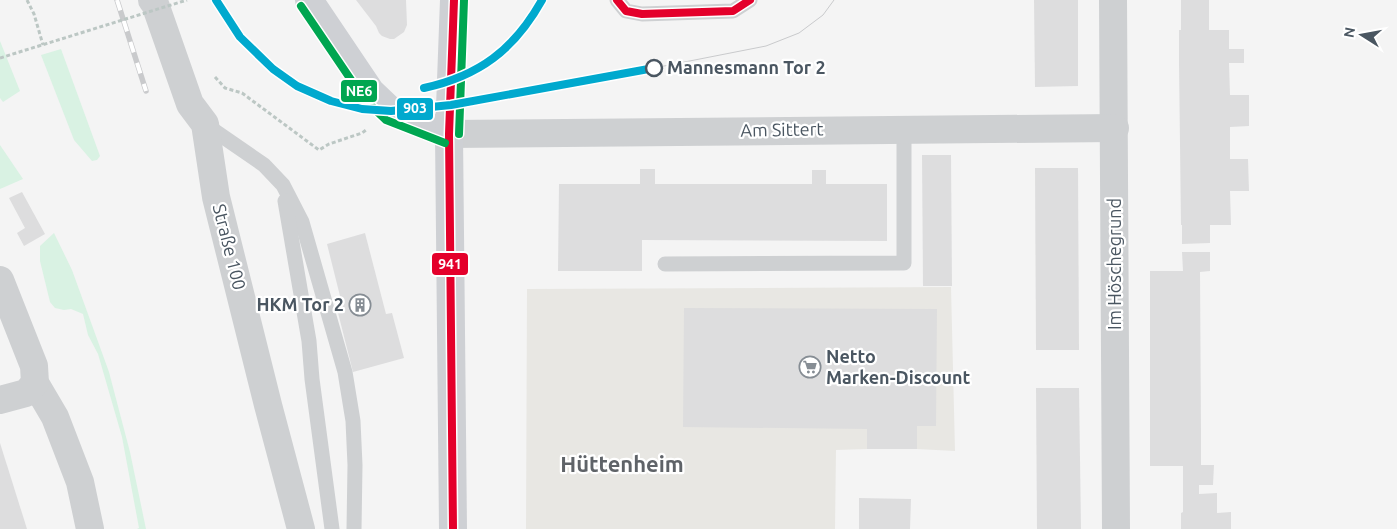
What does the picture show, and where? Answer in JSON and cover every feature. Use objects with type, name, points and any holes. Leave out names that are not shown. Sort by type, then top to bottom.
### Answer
[{"type":"main road","points":[[309,0],[371,92],[391,110],[449,134]]},
{"type":"main road","points":[[453,529],[449,134],[454,0]]},
{"type":"street","name":"Straße 100","points":[[152,0],[190,104],[204,124],[216,197],[301,529]]},
{"type":"street","name":"Im Höschegrund","points":[[1113,0],[1116,529]]},
{"type":"street","name":"Am Sittert","points":[[449,134],[1115,128]]},
{"type":"street","points":[[0,280],[34,366],[36,383],[55,417],[80,482],[90,529]]},
{"type":"street","points":[[0,400],[26,394],[36,383]]},
{"type":"lane","points":[[617,0],[626,11],[642,14],[733,11],[750,0]]},
{"type":"lane","points":[[204,124],[264,165],[283,184],[302,222],[345,372],[353,421],[355,465],[354,529]]},
{"type":"lane","points":[[665,264],[904,263],[904,129]]},
{"type":"lane","points":[[283,184],[308,341],[332,529]]},
{"type":"path","points":[[28,0],[43,44]]},
{"type":"path","points":[[0,58],[187,0]]},
{"type":"path","points":[[225,88],[242,93],[319,150],[329,144]]},
{"type":"shaded area","points":[[951,287],[955,451],[917,449],[836,450],[835,529],[526,529],[527,289]]},
{"type":"green space","points":[[0,41],[20,91],[3,102],[0,98]]},
{"type":"green space","points":[[61,49],[100,156],[97,160],[92,161],[74,140],[41,55]]},
{"type":"green space","points":[[0,145],[23,179],[0,189]]},
{"type":"green space","points":[[54,233],[72,270],[109,372],[130,452],[146,529],[137,529],[139,528],[122,437],[98,354],[88,335],[83,314],[71,309],[55,308],[50,302],[40,261],[40,246]]},
{"type":"building","points":[[356,0],[406,0],[407,25],[404,32],[394,39],[382,36]]},
{"type":"building","points":[[1034,0],[1078,0],[1078,86],[1035,87]]},
{"type":"building","points":[[1181,0],[1209,0],[1209,30],[1229,30],[1229,49],[1244,49],[1244,63],[1229,63],[1230,95],[1249,95],[1249,126],[1230,127],[1230,159],[1248,159],[1249,191],[1230,191],[1231,225],[1210,225],[1210,243],[1182,244],[1179,63]]},
{"type":"building","points":[[922,155],[951,155],[952,286],[923,286]]},
{"type":"building","points":[[1035,168],[1078,168],[1079,350],[1036,350]]},
{"type":"building","points":[[640,169],[655,169],[655,184],[812,184],[812,170],[826,170],[826,184],[887,184],[887,241],[642,240],[642,271],[558,271],[559,184],[640,184]]},
{"type":"building","points":[[22,192],[45,234],[24,246],[17,233],[25,228],[9,198]]},
{"type":"building","name":"HKM Tor 2","points":[[365,233],[386,314],[392,313],[404,358],[353,372],[334,297],[340,296],[327,244]]},
{"type":"building","points":[[1182,252],[1210,252],[1210,271],[1200,272],[1201,465],[1214,465],[1213,485],[1199,485],[1199,494],[1217,493],[1217,513],[1231,512],[1231,529],[1181,529],[1183,466],[1150,466],[1150,271],[1183,271]]},
{"type":"building","name":"Netto Marken-Discount","points":[[684,308],[937,309],[936,426],[917,426],[917,449],[867,449],[867,429],[683,427]]},
{"type":"building","points":[[1036,388],[1079,388],[1081,529],[1037,529]]},
{"type":"building","points":[[0,443],[27,529],[0,529]]},
{"type":"building","points":[[859,498],[911,499],[910,529],[859,529]]},
{"type":"tram line","points":[[654,68],[766,46],[799,33],[823,15],[834,0]]},
{"type":"railway","points":[[117,0],[146,91]]},
{"type":"transit line","name":"903","points":[[216,0],[240,37],[273,69],[297,86],[331,101],[362,109],[391,111],[451,105],[654,68]]},
{"type":"transit line","name":"941","points":[[453,529],[449,134],[454,0]]},
{"type":"transit line","name":"NE6","points":[[459,134],[464,0]]},
{"type":"transit line","name":"903","points":[[424,88],[462,76],[493,58],[507,47],[519,33],[542,0]]},
{"type":"transit line","name":"941","points":[[617,0],[626,11],[642,14],[733,11],[750,0]]},
{"type":"transit line","name":"NE6","points":[[301,6],[364,99],[386,120],[445,143]]},
{"type":"place","name":"Mannesmann Tor 2","points":[[654,68]]},
{"type":"place","name":"HKM Tor 2","points":[[360,305]]},
{"type":"place","name":"Netto Marken-Discount","points":[[810,367]]},
{"type":"district","name":"Hüttenheim","points":[[622,464]]}]
